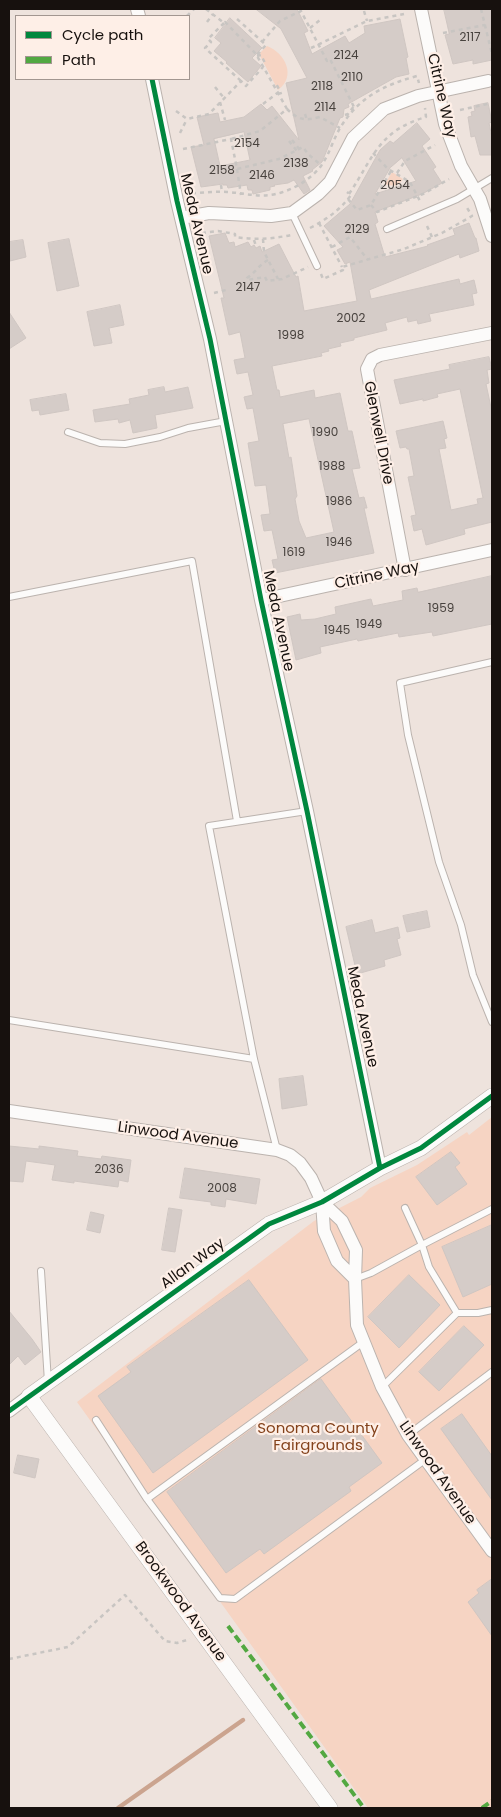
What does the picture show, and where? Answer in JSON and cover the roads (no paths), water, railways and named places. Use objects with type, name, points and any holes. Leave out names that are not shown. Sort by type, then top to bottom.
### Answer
[{"type":"street","name":"Citrine Way","points":[[422,9],[445,124],[451,143],[480,199],[492,236]]},
{"type":"street","name":"Meda Avenue","points":[[152,80],[181,218],[210,339],[260,600],[380,1168]]},
{"type":"street","points":[[181,218],[209,213],[271,216],[292,213],[318,194],[330,182],[353,138],[384,109],[418,96],[488,81]]},
{"type":"street","name":"Glenwell Drive","points":[[405,570],[366,370],[372,359],[380,355],[492,333]]},
{"type":"street","name":"Citrine Way","points":[[260,600],[492,550]]},
{"type":"street","name":"Allan Way","points":[[30,1396],[269,1224],[322,1202],[380,1168],[421,1148],[492,1096]]},
{"type":"street","name":"Linwood Avenue","points":[[9,1111],[276,1150],[290,1155],[300,1163],[311,1178],[322,1202],[326,1236],[337,1261],[355,1279]]},
{"type":"street","name":"Linwood Avenue","points":[[322,1202],[342,1221],[356,1250],[357,1325],[362,1342],[382,1387],[408,1435],[492,1551]]},
{"type":"street","points":[[9,1411],[30,1396]]},
{"type":"street","name":"Brookwood Avenue","points":[[30,1396],[330,1808]]},
{"type":"lane","points":[[387,229],[457,199],[492,178]]},
{"type":"lane","points":[[292,213],[317,266]]},
{"type":"lane","points":[[68,432],[100,443],[125,444],[160,438],[188,428],[226,420]]},
{"type":"lane","points":[[9,597],[192,561],[238,821]]},
{"type":"lane","points":[[492,662],[400,683],[408,735],[440,862],[460,925],[473,975],[490,1012],[492,1022]]},
{"type":"lane","points":[[276,1150],[254,1059],[209,826],[306,811]]},
{"type":"lane","points":[[9,1020],[254,1059]]},
{"type":"lane","points":[[405,1208],[422,1244],[428,1267],[457,1312]]},
{"type":"lane","points":[[355,1279],[371,1273],[422,1244],[492,1209]]},
{"type":"lane","points":[[41,1271],[48,1383]]},
{"type":"lane","points":[[382,1387],[457,1312],[478,1313],[492,1310]]},
{"type":"lane","points":[[147,1499],[362,1342]]},
{"type":"lane","points":[[408,1435],[492,1372]]},
{"type":"lane","points":[[96,1420],[147,1499],[220,1598],[235,1599],[426,1458]]},
{"type":"waterway","points":[[118,1808],[243,1720]]},
{"type":"park label","name":"Sonoma County Fairgrounds","points":[[318,1438]]}]
